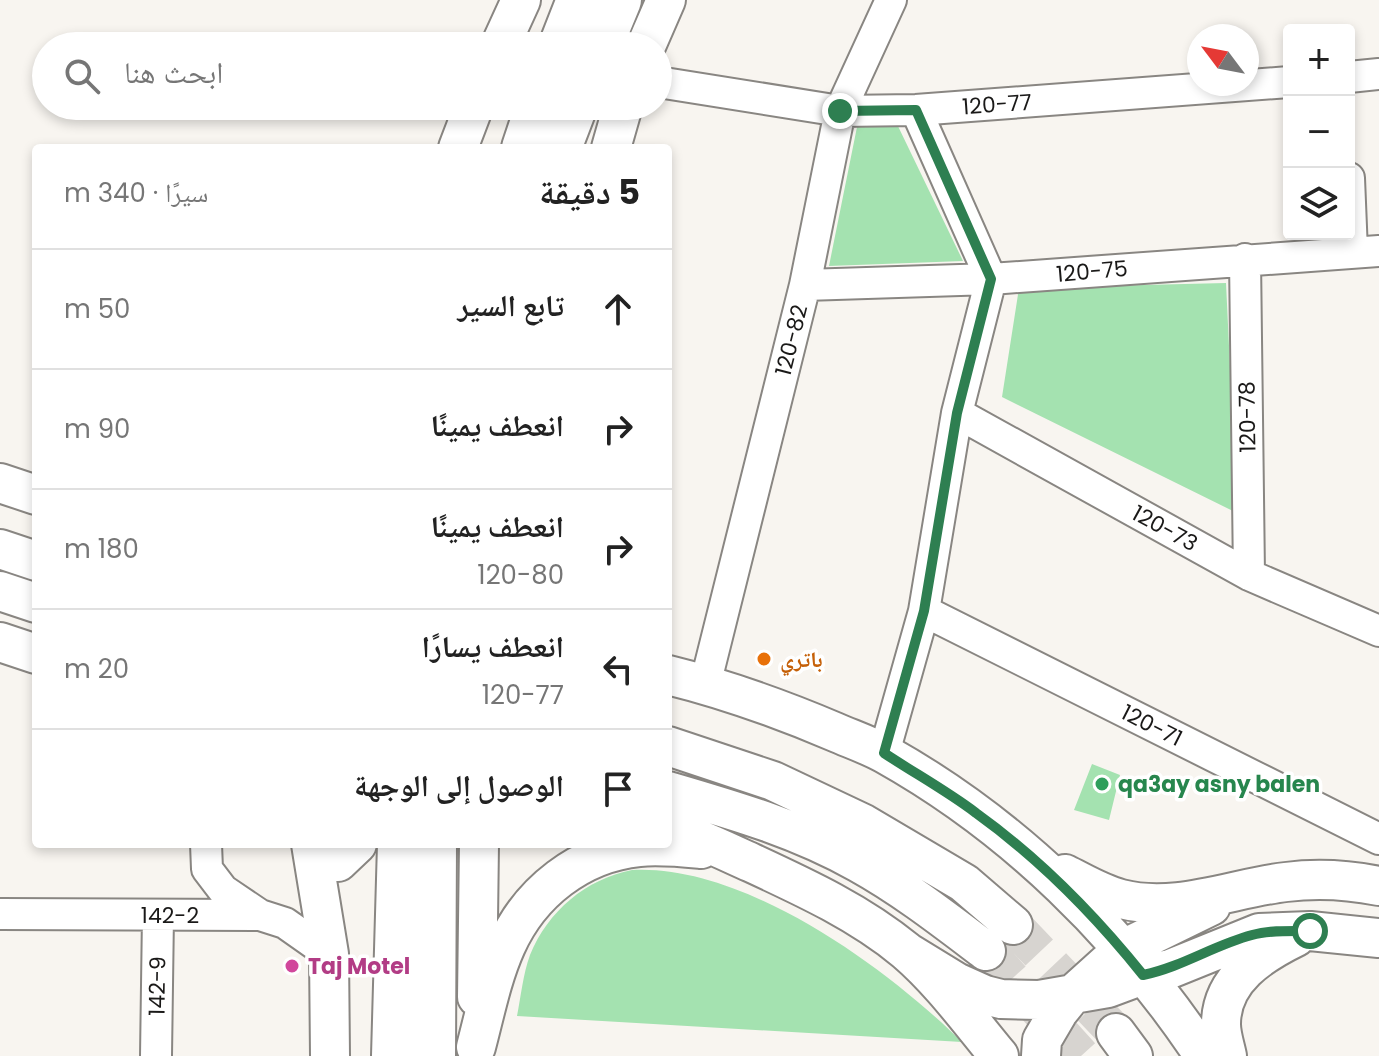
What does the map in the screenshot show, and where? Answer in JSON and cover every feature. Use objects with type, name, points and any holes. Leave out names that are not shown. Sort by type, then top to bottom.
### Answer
[{"type":"highway","points":[[566,32],[579,0]]},
{"type":"highway","points":[[606,32],[619,0]]},
{"type":"highway","points":[[525,144],[533,120]]},
{"type":"highway","points":[[561,144],[570,120]]},
{"type":"highway","points":[[394,1056],[400,848]]},
{"type":"highway","points":[[433,1056],[434,848]]},
{"type":"main road","points":[[652,32],[666,0]]},
{"type":"main road","points":[[506,32],[519,1]]},
{"type":"main road","points":[[460,144],[469,120]]},
{"type":"main road","points":[[612,144],[619,120]]},
{"type":"main road","points":[[0,483],[32,494]]},
{"type":"main road","points":[[0,549],[32,560]]},
{"type":"main road","points":[[0,591],[32,602]]},
{"type":"main road","points":[[0,642],[32,653]]},
{"type":"main road","points":[[679,678],[797,716],[884,753],[975,812],[1079,900],[1133,962],[1204,1056]]},
{"type":"main road","points":[[672,747],[773,781],[864,824],[964,883],[1013,925]]},
{"type":"main road","points":[[672,792],[765,819],[858,862],[918,900],[986,951]]},
{"type":"main road","points":[[672,830],[845,909],[956,982],[985,995],[1017,1000],[1072,995],[1133,962],[1238,892]]},
{"type":"main road","points":[[1011,841],[1099,891],[1142,903],[1238,892],[1297,881],[1354,881],[1379,886]]},
{"type":"main road","points":[[672,846],[724,851]]},
{"type":"main road","points":[[330,1056],[329,954],[337,848]]},
{"type":"main road","points":[[473,848],[476,1051]]},
{"type":"main road","points":[[476,1051],[505,947],[526,912],[558,878],[592,859],[632,848]]},
{"type":"main road","points":[[1133,962],[1170,969],[1247,936],[1268,932],[1310,931],[1379,938]]},
{"type":"main road","points":[[1227,1056],[1221,1025],[1223,1006],[1241,973],[1255,959],[1310,931]]},
{"type":"main road","points":[[907,952],[941,986],[999,1056]]},
{"type":"main road","points":[[1041,1056],[1042,1040],[1047,1030],[1072,995]]},
{"type":"street","name":"120-82","points":[[679,678],[805,285],[840,111],[891,0]]},
{"type":"street","points":[[1355,76],[1379,74]]},
{"type":"street","name":"120-77","points":[[672,84],[840,111],[916,110],[1283,82]]},
{"type":"street","points":[[884,753],[924,611],[957,413],[991,279],[916,110]]},
{"type":"street","points":[[1355,206],[1365,252]]},
{"type":"street","name":"120-75","points":[[805,285],[991,279],[1365,252]]},
{"type":"street","name":"120-78","points":[[1245,259],[1249,575]]},
{"type":"street","name":"120-73","points":[[957,413],[1249,575],[1379,631]]},
{"type":"street","name":"120-71","points":[[924,611],[1379,839]]},
{"type":"street","points":[[206,848],[207,869],[223,890],[260,915]]},
{"type":"street","name":"142-2","points":[[0,914],[260,915],[285,923],[329,954]]},
{"type":"street","name":"142-9","points":[[156,1056],[158,915]]},
{"type":"green space","points":[[896,122],[963,261],[829,266],[857,127]]},
{"type":"green space","points":[[1226,283],[1237,513],[1002,397],[1019,288]]},
{"type":"green space","name":"qa3ay asny balen","points":[[1092,764],[1120,775],[1109,820],[1074,810]]},
{"type":"green space","points":[[632,870],[675,873],[720,884],[810,925],[894,982],[962,1042],[517,1016],[530,955],[547,924],[584,889],[615,874]]},
{"type":"tunnel","points":[[1013,925],[1116,1033]]},
{"type":"tunnel","points":[[986,951],[1081,1056]]},
{"type":"place","name":"باتري","points":[[764,659]]},
{"type":"place","name":"qa3ay asny balen","points":[[1102,784]]},
{"type":"place","name":"Taj Motel","points":[[292,966]]},
{"type":"route","points":[[840,111],[916,110],[991,279],[957,413],[924,611],[884,753],[975,812],[1011,841],[1079,900],[1143,975],[1170,969],[1247,936],[1310,931]]}]
